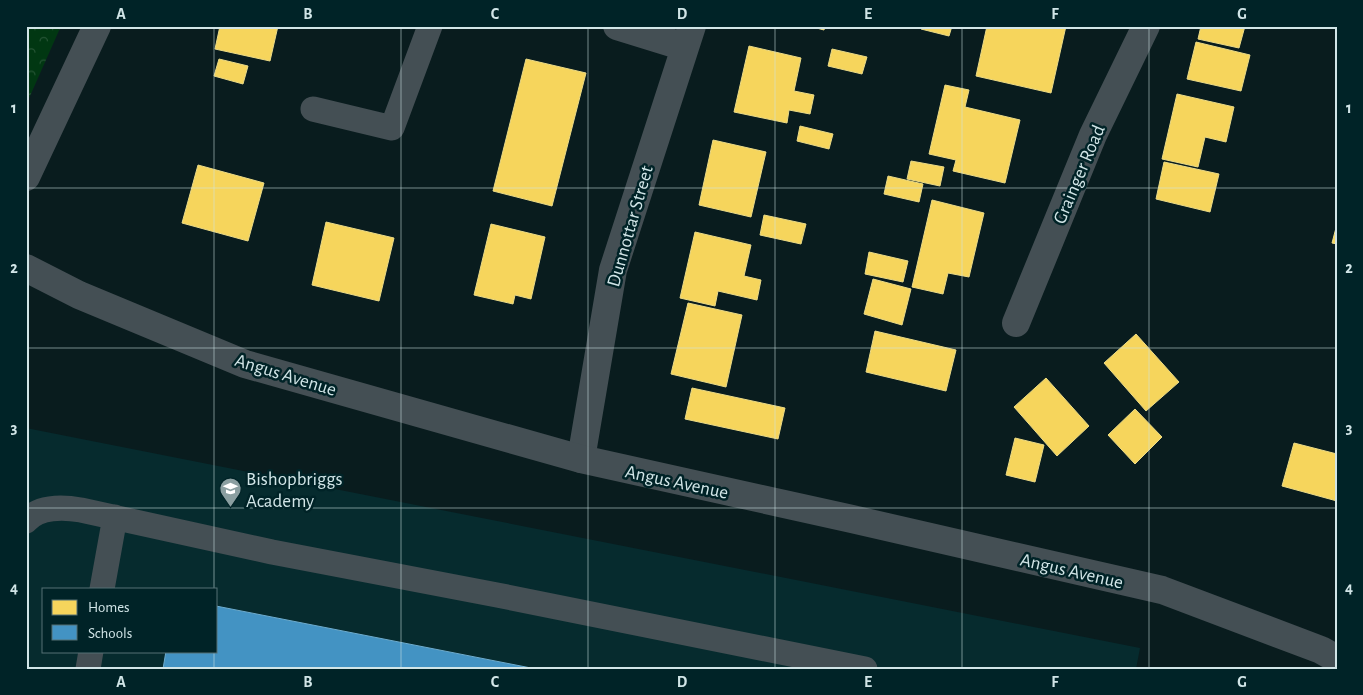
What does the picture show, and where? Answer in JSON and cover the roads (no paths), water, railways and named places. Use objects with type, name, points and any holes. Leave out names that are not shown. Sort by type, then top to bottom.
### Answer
[{"type":"street","points":[[26,177],[97,26]]},
{"type":"street","points":[[617,26],[688,36]]},
{"type":"street","name":"Grainger Road","points":[[1016,323],[1094,135],[1146,26]]},
{"type":"street","name":"Dunnottar Street","points":[[581,459],[613,270],[688,36]]},
{"type":"street","name":"Angus Avenue","points":[[26,268],[79,296],[245,364],[581,459],[1162,590],[1321,650],[1337,659]]},
{"type":"lane","points":[[313,109],[392,128],[430,26]]},
{"type":"lane","points":[[26,521],[47,509],[67,507],[272,552],[865,669]]},
{"type":"lane","points":[[102,588],[115,517]]},
{"type":"lane","points":[[88,669],[91,652]]},
{"type":"place","name":"Bishopbriggs Academy","points":[[230,508]]}]
